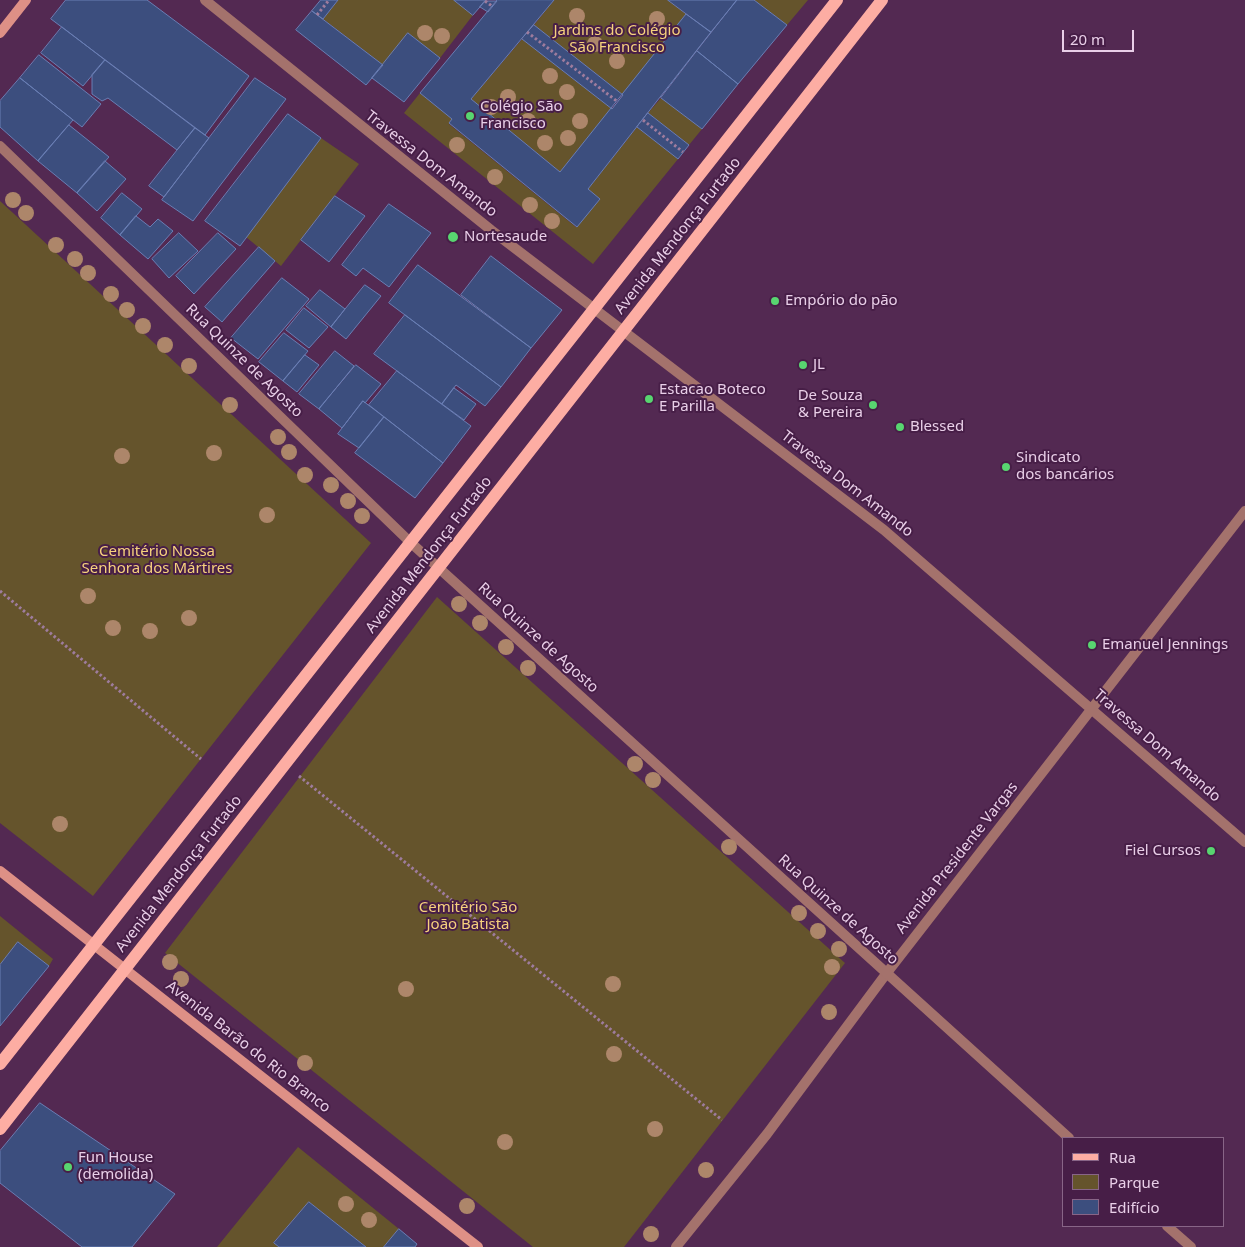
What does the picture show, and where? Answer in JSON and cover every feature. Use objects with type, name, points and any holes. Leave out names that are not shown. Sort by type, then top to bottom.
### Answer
[{"type":"main road","points":[[0,33],[26,0]]},
{"type":"main road","name":"Avenida Mendonça Furtado","points":[[0,1064],[837,0]]},
{"type":"main road","name":"Avenida Mendonça Furtado","points":[[0,1129],[882,0]]},
{"type":"main road","name":"Avenida Barão do Rio Branco","points":[[0,871],[478,1247]]},
{"type":"street","name":"Travessa Dom Amando","points":[[204,0],[491,230],[884,530],[1245,842]]},
{"type":"street","name":"Rua Quinze de Agosto","points":[[0,146],[410,542],[1068,1137]]},
{"type":"street","name":"Avenida Presidente Vargas","points":[[676,1247],[768,1134],[886,974],[1245,511]]},
{"type":"street","points":[[1168,1227],[1191,1247]]},
{"type":"path","points":[[317,15],[330,0]]},
{"type":"path","points":[[486,1],[492,6]]},
{"type":"path","points":[[527,32],[618,102]]},
{"type":"path","points":[[642,120],[683,152]]},
{"type":"path","points":[[0,591],[201,758]]},
{"type":"path","points":[[283,767],[300,777],[722,1120]]},
{"type":"green space","points":[[338,0],[454,0],[473,15],[440,58],[408,33],[383,65],[323,19]]},
{"type":"green space","name":"Jardins do Colégio São Francisco","points":[[554,0],[668,0],[686,14],[623,95],[534,25]]},
{"type":"green space","points":[[754,0],[808,0],[787,25]]},
{"type":"green space","name":"Jardins do Colégio São Francisco","points":[[522,39],[612,109],[560,172],[471,99]]},
{"type":"green space","points":[[420,93],[452,119],[449,124],[576,227],[600,199],[588,189],[637,127],[678,159],[593,264],[404,113]]},
{"type":"green space","points":[[661,98],[702,129],[689,145],[648,113]]},
{"type":"green space","points":[[321,138],[359,164],[281,266],[246,237]]},
{"type":"green space","name":"Cemitério Nossa Senhora dos Mártires","points":[[0,201],[371,543],[93,896],[0,823]]},
{"type":"green space","name":"Cemitério São João Batista","points":[[437,597],[845,963],[624,1247],[533,1247],[165,953]]},
{"type":"green space","points":[[0,916],[53,959],[49,966],[18,942],[0,965]]},
{"type":"green space","points":[[298,1147],[399,1229],[384,1247],[366,1247],[309,1202],[274,1242],[279,1247],[217,1247]]},
{"type":"building","points":[[66,0],[147,0],[249,76],[205,135],[51,19]]},
{"type":"building","points":[[321,0],[338,0],[323,19],[312,11]]},
{"type":"building","points":[[454,0],[486,0],[473,15]]},
{"type":"building","name":"Colégio São Francisco","points":[[497,0],[554,0],[471,99],[560,172],[686,14],[711,32],[588,189],[600,199],[577,227],[449,123],[452,119],[420,93]]},
{"type":"building","points":[[668,0],[737,0],[711,32]]},
{"type":"building","points":[[737,0],[754,0],[787,25],[738,84],[697,51]]},
{"type":"building","points":[[485,1],[497,1],[488,12],[480,7]]},
{"type":"building","points":[[312,11],[383,65],[366,85],[296,30]]},
{"type":"building","points":[[534,25],[623,95],[612,109],[522,39]]},
{"type":"building","points":[[62,27],[105,60],[83,86],[41,53]]},
{"type":"building","points":[[408,33],[440,58],[404,102],[372,78]]},
{"type":"building","points":[[697,51],[738,84],[702,129],[661,98]]},
{"type":"building","points":[[39,55],[101,104],[82,127],[20,78]]},
{"type":"building","points":[[105,60],[195,128],[177,150],[108,98],[102,101],[92,94],[92,75]]},
{"type":"building","points":[[20,78],[73,120],[38,161],[0,127],[0,101]]},
{"type":"building","points":[[255,78],[286,99],[193,221],[162,200]]},
{"type":"building","points":[[648,113],[689,145],[678,159],[637,127]]},
{"type":"building","points":[[288,114],[321,138],[240,246],[205,221]]},
{"type":"building","points":[[69,125],[109,157],[77,193],[38,161]]},
{"type":"building","points":[[195,128],[209,138],[164,197],[149,186]]},
{"type":"building","points":[[105,161],[126,179],[97,211],[77,193]]},
{"type":"building","points":[[122,193],[142,209],[120,235],[101,218]]},
{"type":"building","points":[[335,196],[365,216],[329,262],[301,240]]},
{"type":"building","points":[[389,204],[431,233],[389,287],[363,268],[356,276],[342,265]]},
{"type":"building","points":[[136,216],[150,227],[158,219],[173,231],[148,259],[120,235]]},
{"type":"building","points":[[179,233],[198,251],[169,278],[152,259]]},
{"type":"building","points":[[218,233],[236,249],[194,294],[176,276]]},
{"type":"building","points":[[259,247],[275,261],[222,322],[205,307]]},
{"type":"building","points":[[491,256],[562,310],[531,348],[461,295]]},
{"type":"building","points":[[418,265],[531,348],[501,387],[389,303]]},
{"type":"building","points":[[282,278],[309,299],[258,359],[231,338]]},
{"type":"building","points":[[365,285],[381,296],[346,339],[331,327]]},
{"type":"building","points":[[320,290],[345,309],[331,327],[306,306]]},
{"type":"building","points":[[304,308],[328,327],[309,348],[286,330]]},
{"type":"building","points":[[405,315],[501,387],[485,406],[456,385],[442,404],[374,354]]},
{"type":"building","points":[[284,333],[308,351],[283,381],[259,362]]},
{"type":"building","points":[[335,351],[354,366],[319,409],[299,394]]},
{"type":"building","points":[[305,355],[319,365],[297,392],[283,381]]},
{"type":"building","points":[[356,365],[381,384],[365,403],[363,401],[342,428],[319,409]]},
{"type":"building","points":[[397,371],[471,426],[443,463],[369,405]]},
{"type":"building","points":[[454,388],[476,404],[464,420],[442,404]]},
{"type":"building","points":[[363,401],[384,417],[359,448],[338,434]]},
{"type":"building","points":[[384,417],[443,463],[415,498],[355,453]]},
{"type":"building","points":[[18,942],[49,966],[0,1026],[0,965]]},
{"type":"building","name":"Fun House (demolida)","points":[[40,1103],[175,1194],[132,1247],[82,1247],[0,1183],[0,1151]]},
{"type":"building","points":[[309,1202],[366,1247],[279,1247],[274,1243]]},
{"type":"building","points":[[399,1229],[417,1244],[415,1247],[384,1247]]},
{"type":"place","name":"Colégio São Francisco","points":[[470,116]]},
{"type":"place","name":"Nortesaude","points":[[453,237]]},
{"type":"place","name":"Empório do pão","points":[[775,301]]},
{"type":"place","name":"JL","points":[[803,365]]},
{"type":"place","name":"Estacao Boteco E Parilla","points":[[649,399]]},
{"type":"place","name":"De Souza & Pereira","points":[[873,405]]},
{"type":"place","name":"Blessed","points":[[900,427]]},
{"type":"place","name":"Sindicato dos bancários","points":[[1006,467]]},
{"type":"place","name":"Emanuel Jennings","points":[[1092,645]]},
{"type":"place","name":"Fiel Cursos","points":[[1211,851]]},
{"type":"place","name":"Fun House (demolida)","points":[[68,1167]]}]
